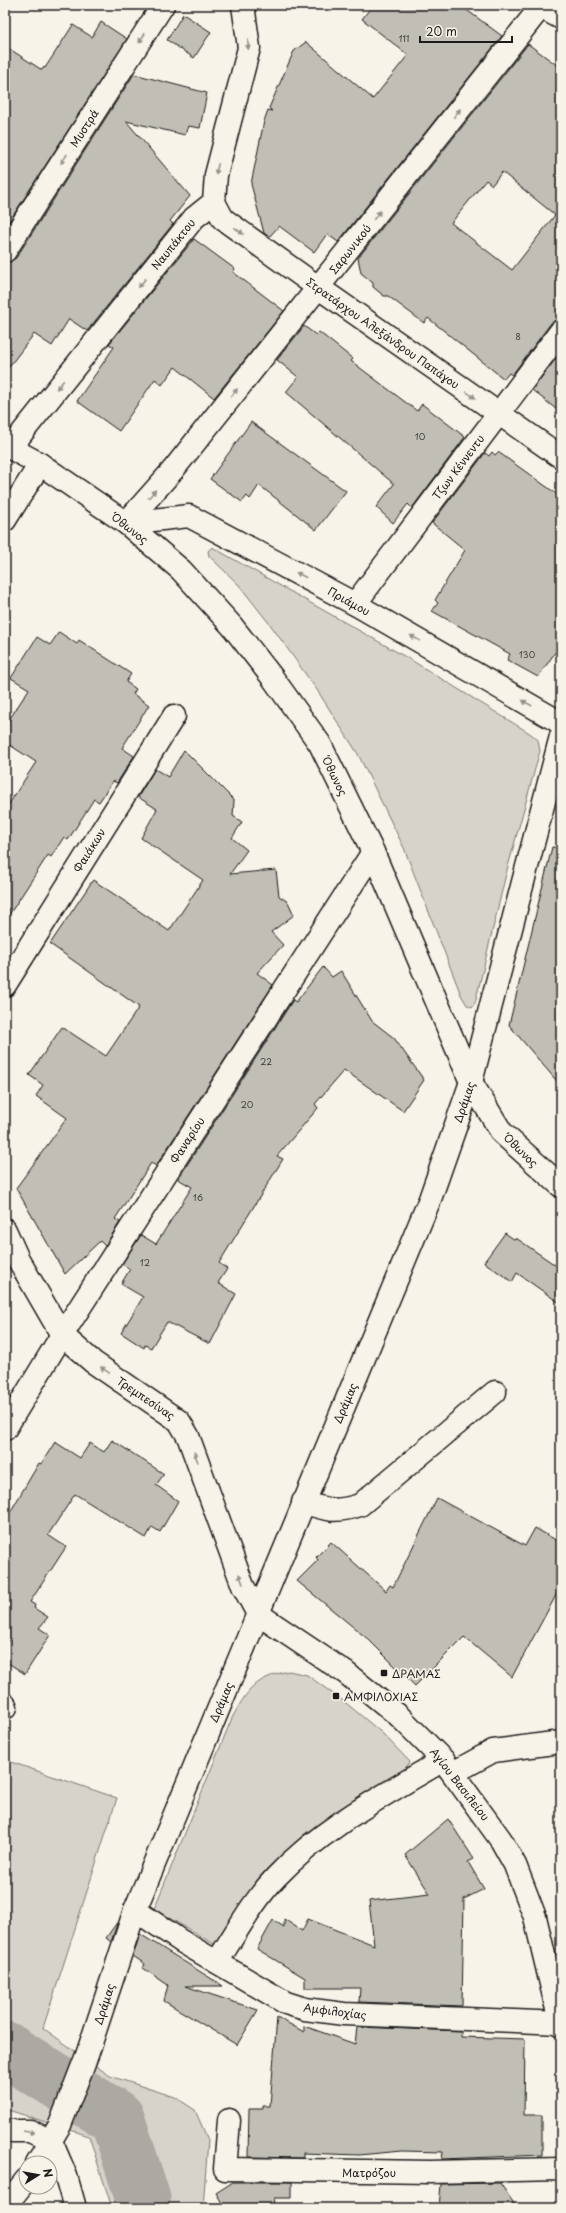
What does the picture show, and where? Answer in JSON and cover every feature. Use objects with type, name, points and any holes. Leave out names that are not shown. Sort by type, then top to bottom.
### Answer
[{"type":"street","name":"Μυστρά","points":[[5,251],[163,5]]},
{"type":"street","points":[[214,202],[216,175],[249,48],[243,5]]},
{"type":"street","points":[[539,7],[561,18]]},
{"type":"street","name":"Σαρωνικού","points":[[126,523],[173,470],[319,288],[539,7]]},
{"type":"street","name":"Στρατάρχου Αλεξάνδρου Παπάγου","points":[[214,202],[223,219],[561,457]]},
{"type":"street","name":"Ναυπάκτου","points":[[7,446],[194,218],[214,202]]},
{"type":"street","name":"Τζων Κέννεντυ","points":[[355,604],[561,331]]},
{"type":"street","name":"Όθωνος","points":[[7,446],[40,464],[126,523],[181,570],[232,626],[272,677],[320,744],[373,852],[471,1082],[502,1133],[561,1186]]},
{"type":"street","points":[[5,520],[40,464]]},
{"type":"street","name":"Πριάμου","points":[[126,523],[189,516],[355,604],[561,723]]},
{"type":"street","name":"Φαιάκων","points":[[5,985],[174,716]]},
{"type":"street","name":"Δράμας","points":[[42,2155],[55,2133],[87,2055],[135,1910],[430,1199],[471,1082],[561,736]]},
{"type":"street","name":"Φαναρίου","points":[[5,1429],[62,1335],[373,852]]},
{"type":"street","name":"Τρεμπεσίνας","points":[[5,1230],[18,1260],[62,1335],[93,1362],[179,1421],[188,1436],[243,1586],[258,1614]]},
{"type":"street","points":[[303,1502],[330,1511],[344,1510],[360,1505],[495,1392]]},
{"type":"street","name":"Αγίου Βασιλείου","points":[[258,1614],[374,1695],[427,1742],[448,1767],[486,1818],[515,1865],[535,1917],[561,2026]]},
{"type":"street","points":[[218,1962],[267,1888],[313,1842],[346,1819],[448,1767],[493,1751],[561,1742]]},
{"type":"street","name":"Αμφιλοχίας","points":[[135,1910],[286,2003],[305,2009],[344,2014],[561,2023]]},
{"type":"street","name":"Ματρόζου","points":[[229,2120],[225,2169],[430,2172],[561,2169]]},
{"type":"street","points":[[5,2131],[55,2133],[75,2208]]},
{"type":"street","points":[[5,2206],[18,2190]]},
{"type":"shaded area","points":[[212,547],[411,660],[531,734],[538,740],[540,751],[507,870],[475,1003],[472,1007],[467,1005],[461,995],[404,848],[358,754],[317,690],[272,627],[239,585],[209,556],[208,551]]},
{"type":"shaded area","points":[[289,1671],[307,1675],[346,1703],[382,1733],[410,1762],[402,1772],[303,1835],[266,1874],[219,1947],[154,1909],[232,1718],[248,1692],[260,1681]]},
{"type":"shaded area","points":[[5,1760],[117,1798],[43,2028],[110,2076],[175,2097],[195,2110],[208,2140],[203,2208],[112,2208],[89,2136],[5,2109]]},
{"type":"building","points":[[373,5],[460,5],[502,36],[338,242],[327,234],[314,252],[279,226],[269,237],[264,233],[251,184],[264,121],[268,110],[272,111],[269,108],[294,51],[306,42],[373,99],[408,55],[362,19]]},
{"type":"building","points":[[183,14],[211,32],[194,58],[167,40]]},
{"type":"building","points":[[101,22],[127,39],[5,228],[5,46],[42,70],[44,67],[45,68],[73,25],[92,37]]},
{"type":"building","points":[[528,44],[561,68],[561,319],[551,323],[512,375],[509,373],[504,379],[428,318],[424,323],[388,296],[384,296],[373,287],[373,283],[361,273],[358,258]],"holes":[[[502,172],[555,215],[512,270],[451,223],[486,180],[492,185]]]},
{"type":"building","points":[[134,74],[207,93],[200,128],[188,126],[185,135],[126,121],[190,196],[170,221],[173,224],[87,331],[69,319],[52,346],[34,334],[5,372],[5,263],[16,258]]},
{"type":"building","points":[[194,239],[235,269],[233,272],[284,311],[214,398],[175,367],[162,385],[155,379],[119,431],[77,401],[114,347],[109,344]]},
{"type":"building","points":[[304,326],[316,335],[319,332],[353,359],[351,361],[417,411],[422,404],[465,437],[412,508],[408,504],[393,523],[376,507],[394,484],[286,392],[298,377],[277,360]]},
{"type":"building","points":[[561,352],[561,413],[532,390]]},
{"type":"building","points":[[251,422],[346,491],[316,530],[259,485],[250,499],[247,496],[242,502],[210,479]]},
{"type":"building","points":[[492,452],[495,455],[498,452],[561,497],[561,644],[538,677],[507,660],[510,654],[432,611],[438,603],[435,600],[465,550],[432,523],[485,453],[489,456]]},
{"type":"building","points":[[59,632],[77,644],[79,640],[131,674],[126,682],[136,689],[133,694],[149,705],[122,748],[134,756],[117,783],[113,781],[99,802],[94,799],[68,840],[64,837],[51,857],[48,855],[5,921],[5,810],[36,762],[5,742],[5,726],[29,689],[11,678],[37,637],[50,645]]},
{"type":"building","points":[[184,750],[234,800],[233,816],[242,822],[232,838],[247,850],[230,874],[276,870],[279,896],[288,902],[294,915],[271,932],[283,945],[257,973],[273,985],[156,1166],[151,1163],[115,1219],[120,1222],[105,1246],[100,1241],[65,1274],[16,1188],[67,1118],[36,1096],[43,1085],[29,1075],[62,1027],[106,1056],[139,1007],[50,944],[93,880],[169,931],[203,880],[141,838],[157,809],[138,797],[155,769],[168,777]]},
{"type":"building","points":[[552,847],[561,848],[561,1086],[509,1025]]},
{"type":"building","points":[[323,967],[332,977],[341,971],[372,1021],[394,1038],[424,1080],[403,1111],[344,1070],[315,1104],[318,1108],[277,1156],[283,1159],[219,1263],[227,1269],[218,1283],[236,1294],[210,1344],[167,1322],[151,1348],[145,1345],[144,1348],[121,1333],[143,1297],[121,1284],[130,1269],[122,1264],[141,1235],[156,1244],[192,1187],[178,1179],[293,1000],[296,1002]]},
{"type":"building","points":[[505,1233],[515,1240],[516,1238],[561,1269],[561,1304],[517,1273],[512,1282],[484,1262]]},
{"type":"building","points":[[112,1440],[164,1474],[156,1485],[178,1501],[160,1532],[152,1527],[146,1538],[75,1494],[48,1535],[66,1547],[30,1602],[35,1605],[34,1608],[48,1617],[39,1628],[50,1635],[25,1674],[5,1661],[5,1521],[39,1463],[41,1464],[55,1442],[80,1458],[90,1443],[104,1452]]},
{"type":"building","points":[[437,1498],[525,1546],[535,1528],[561,1543],[561,1586],[512,1677],[464,1637],[415,1686],[369,1640],[297,1581],[318,1560],[316,1557],[331,1542],[386,1591],[390,1585],[393,1587]]},
{"type":"building","points":[[448,1819],[474,1859],[468,1862],[484,1889],[464,1899],[462,2006],[359,2002],[360,1988],[305,1988],[305,1978],[257,1949],[273,1920],[284,1927],[284,1919],[302,1931],[308,1919],[374,1945],[369,1901],[430,1894],[405,1855]]},
{"type":"building","points":[[118,1921],[111,1942],[106,1938]]},
{"type":"building","points":[[140,1934],[223,1986],[185,1986],[258,2010],[237,2045],[164,2001],[168,1985],[143,1968],[145,1964],[133,1956]]},
{"type":"building","points":[[277,2017],[304,2032],[304,2026],[355,2044],[357,2027],[461,2031],[461,2037],[525,2039],[524,2115],[542,2115],[542,2155],[442,2159],[443,2152],[402,2151],[359,2155],[303,2153],[303,2158],[248,2157],[249,2109],[263,2109],[263,2106],[270,2106]]},
{"type":"building","points":[[233,2182],[292,2182],[292,2198],[274,2198],[273,2208],[225,2208],[216,2193]]},
{"type":"building","points":[[500,2183],[517,2208],[439,2208],[441,2184]]},
{"type":"waterway","points":[[5,2049],[117,2118],[143,2199],[143,2208]]},
{"type":"place","name":"ΔΡΑΜΑΣ","points":[[384,1673]]},
{"type":"place","name":"ΑΜΦΙΛΟΧΙΑΣ","points":[[336,1696]]}]
